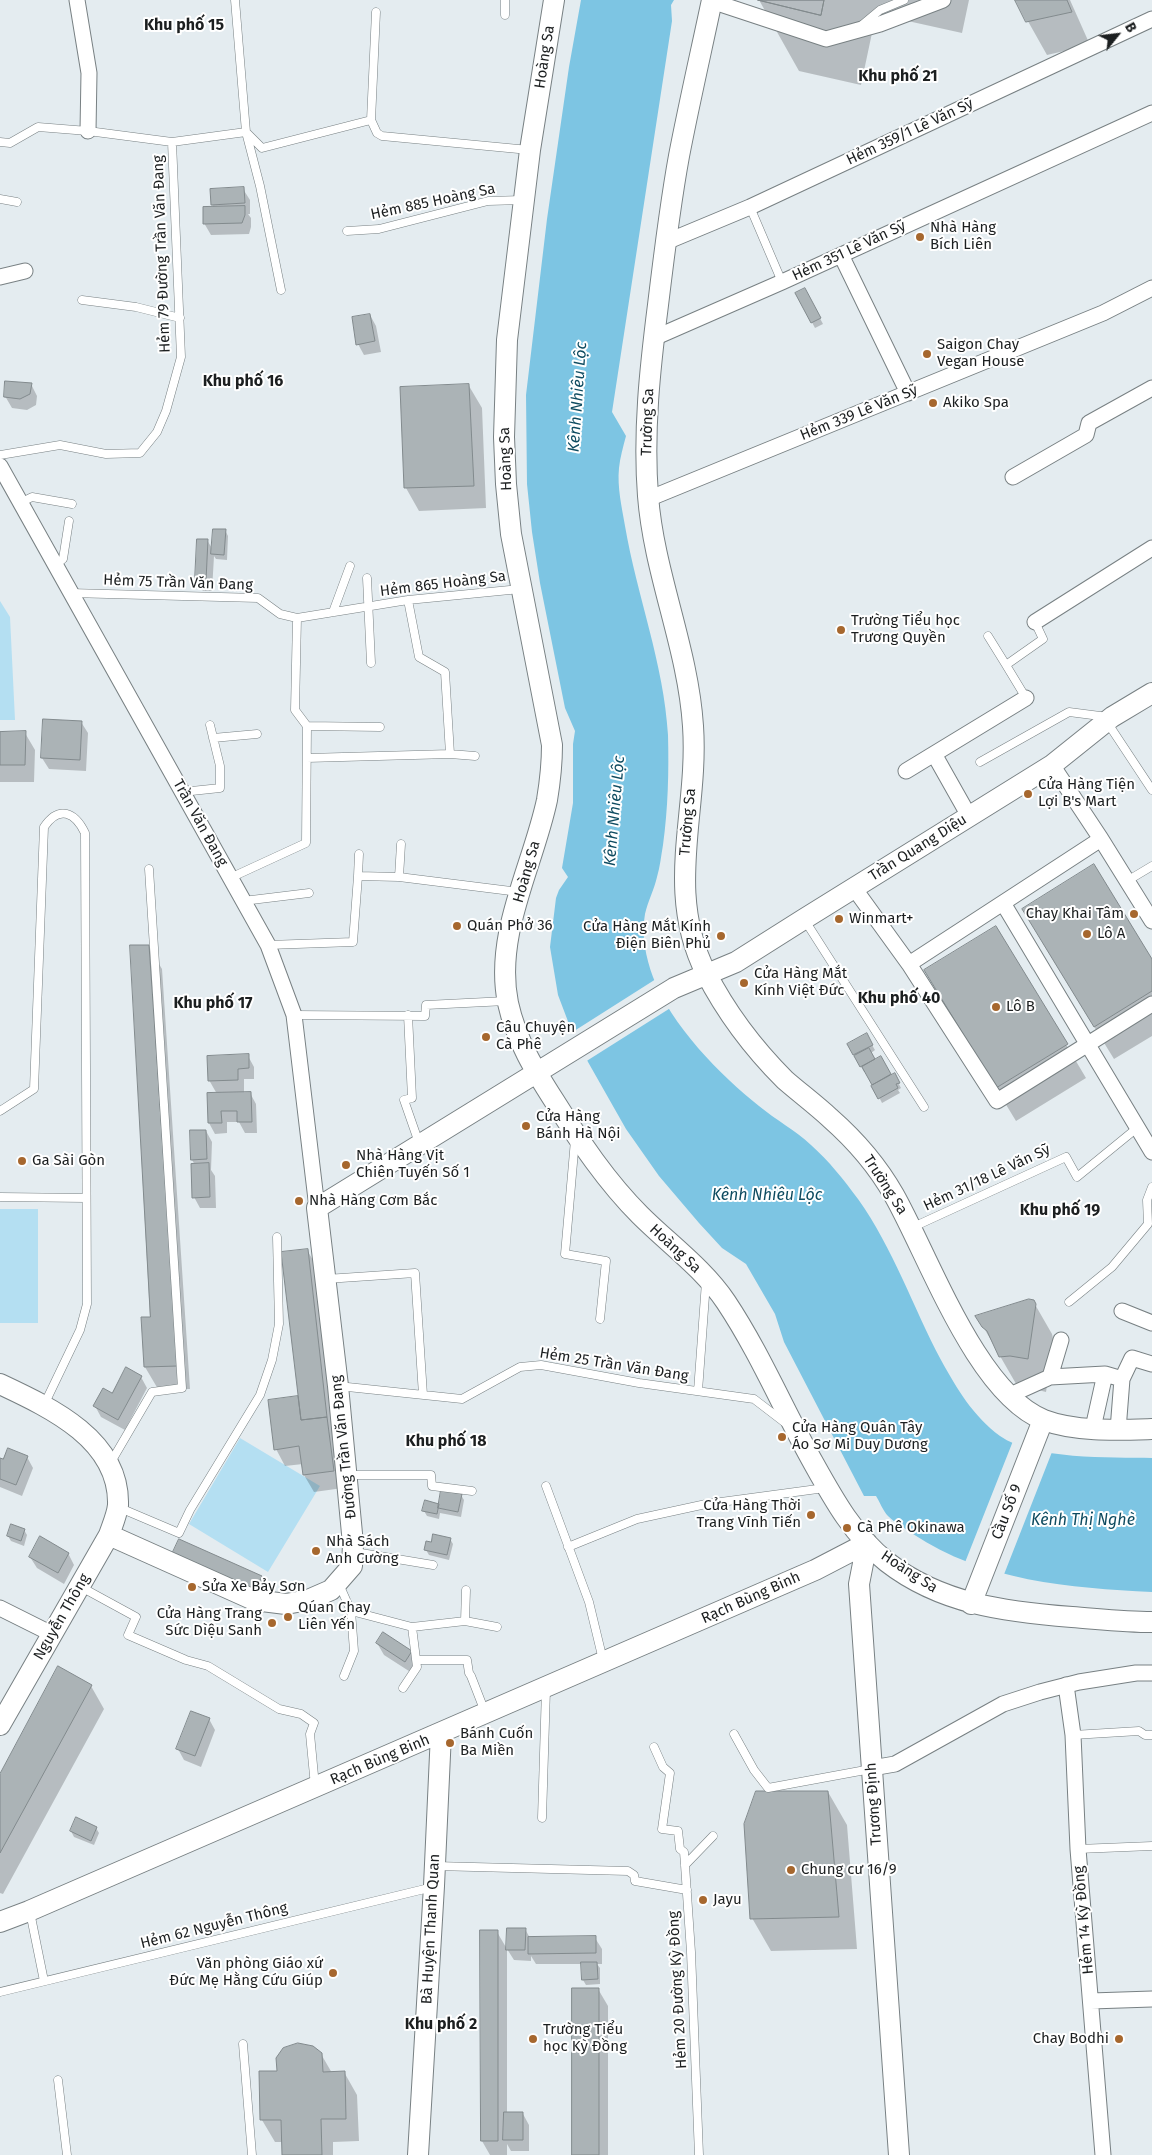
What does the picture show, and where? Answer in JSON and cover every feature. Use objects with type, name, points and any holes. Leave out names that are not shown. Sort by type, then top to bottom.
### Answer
[{"type":"street","points":[[77,0],[89,73],[88,131]]},
{"type":"street","name":"Hoàng Sa","points":[[554,0],[524,200],[508,340],[504,428],[506,493],[511,534],[520,589],[552,745],[552,766],[547,800],[520,892],[506,956],[507,1000],[514,1025],[524,1050],[537,1074],[576,1135],[628,1203],[706,1278],[724,1300],[741,1327],[827,1488],[849,1523],[867,1543],[888,1562],[911,1577],[934,1590],[972,1604],[1022,1613],[1152,1622]]},
{"type":"street","points":[[712,0],[826,39],[880,24],[942,0]]},
{"type":"street","name":"Trường Sa","points":[[712,0],[679,155],[654,338],[646,431],[648,499],[659,562],[686,677],[693,725],[693,766],[683,872],[685,900],[697,953],[706,974],[734,1019],[768,1063],[852,1138],[874,1164],[912,1228],[977,1356],[1008,1396],[1024,1409],[1043,1420],[1064,1426],[1118,1430],[1152,1429]]},
{"type":"street","name":"Hẻm 359/1 Lê Văn Sỹ","points":[[666,242],[750,208],[1152,19]]},
{"type":"street","name":"Hẻm 351 Lê Văn Sỹ","points":[[654,338],[782,282],[1152,113]]},
{"type":"street","points":[[841,255],[908,393]]},
{"type":"street","points":[[0,277],[25,271]]},
{"type":"street","name":"Hẻm 339 Lê Văn Sỹ","points":[[648,499],[1103,313],[1152,288]]},
{"type":"street","points":[[1013,477],[1086,435],[1089,424],[1152,388]]},
{"type":"street","name":"Trần Văn Ðang","points":[[0,466],[268,945],[294,1015],[317,1208]]},
{"type":"street","points":[[1035,622],[1152,548]]},
{"type":"street","name":"Trần Quang Diệu","points":[[537,1074],[674,988],[736,962],[1052,765],[1110,720],[1152,693]]},
{"type":"street","points":[[906,771],[1026,698]]},
{"type":"street","points":[[934,754],[969,816]]},
{"type":"street","points":[[1052,765],[1102,839],[1152,921]]},
{"type":"street","points":[[909,964],[1102,839]]},
{"type":"street","points":[[854,888],[909,964],[997,1101],[1152,1004]]},
{"type":"street","points":[[1003,903],[1152,1152]]},
{"type":"street","points":[[317,1208],[537,1074]]},
{"type":"street","name":"Đường Trần Văn Đang","points":[[109,1535],[254,1600],[286,1604],[308,1600],[331,1590],[352,1566],[353,1551],[338,1386],[317,1208]]},
{"type":"street","points":[[1122,1311],[1152,1323]]},
{"type":"street","points":[[1050,1378],[1061,1340]]},
{"type":"street","points":[[1118,1430],[1122,1379],[1132,1358],[1152,1364]]},
{"type":"street","points":[[1008,1396],[1050,1378],[1104,1374],[1122,1379]]},
{"type":"street","points":[[1093,1428],[1104,1374]]},
{"type":"street","points":[[0,1384],[44,1406],[83,1431],[110,1464],[116,1482],[118,1507]]},
{"type":"street","name":"Cầu Số 9","points":[[972,1604],[1043,1420]]},
{"type":"street","name":"Nguyễn Thông","points":[[0,1725],[109,1535],[118,1507]]},
{"type":"street","name":"Rạch Bùng Binh","points":[[0,1922],[546,1688],[815,1570],[867,1543]]},
{"type":"street","name":"Trương Định","points":[[867,1543],[859,1584],[899,2155]]},
{"type":"street","points":[[0,1608],[52,1634]]},
{"type":"street","points":[[872,1768],[895,1764],[1004,1704],[1066,1685],[1136,1673],[1152,1673]]},
{"type":"street","name":"Hẻm 14 Kỳ Ðồng","points":[[1066,1685],[1073,1734],[1078,1849],[1103,2155]]},
{"type":"street","name":"Bà Huyện Thanh Quan","points":[[418,2155],[441,1733]]},
{"type":"street","points":[[1090,2001],[1152,1999]]},
{"type":"lane","points":[[237,0],[246,132],[260,186],[281,290]]},
{"type":"lane","points":[[505,0],[505,15]]},
{"type":"lane","points":[[855,31],[880,10],[904,0]]},
{"type":"lane","points":[[376,12],[371,120],[377,133],[382,136],[530,150]]},
{"type":"lane","points":[[246,132],[262,148],[371,120]]},
{"type":"lane","points":[[0,142],[10,143],[38,127],[88,131],[172,142],[246,132]]},
{"type":"lane","name":"Hẻm 79 Đường Trần Văn Ðang","points":[[0,455],[60,445],[106,454],[140,453],[157,432],[166,411],[181,356],[172,142]]},
{"type":"lane","points":[[0,199],[17,202]]},
{"type":"lane","name":"Hẻm 885 Hoàng Sa","points":[[347,231],[379,229],[488,201],[524,200]]},
{"type":"lane","points":[[750,208],[782,282]]},
{"type":"lane","points":[[82,300],[136,307],[180,318]]},
{"type":"lane","points":[[20,503],[32,497],[72,504]]},
{"type":"lane","points":[[55,565],[63,559],[69,521]]},
{"type":"lane","points":[[333,612],[350,566]]},
{"type":"lane","points":[[367,578],[371,663]]},
{"type":"lane","name":"Hẻm 865 Hoàng Sa","points":[[369,607],[408,600],[520,589]]},
{"type":"lane","name":"Hẻm 75 Trần Văn Ðang","points":[[70,593],[258,598],[280,614],[297,618],[369,607]]},
{"type":"lane","points":[[408,600],[419,657],[445,672],[450,754]]},
{"type":"lane","points":[[230,878],[306,843],[307,726],[295,710],[297,618]]},
{"type":"lane","points":[[1006,665],[1043,639],[1035,622]]},
{"type":"lane","points":[[988,636],[1026,698]]},
{"type":"lane","points":[[980,762],[1069,712],[1110,720],[1152,790]]},
{"type":"lane","points":[[182,792],[220,788],[220,766],[210,725]]},
{"type":"lane","points":[[307,726],[380,727]]},
{"type":"lane","points":[[213,738],[257,734]]},
{"type":"lane","points":[[307,758],[450,754],[475,756]]},
{"type":"lane","points":[[0,1111],[34,1089],[44,827],[50,818],[61,813],[72,815],[80,823],[85,833],[87,1304],[80,1330],[44,1406]]},
{"type":"lane","points":[[399,877],[402,844]]},
{"type":"lane","points":[[268,945],[353,942],[359,854]]},
{"type":"lane","points":[[1127,881],[1152,866]]},
{"type":"lane","points":[[110,1464],[152,1392],[182,1388],[149,869]]},
{"type":"lane","points":[[358,876],[399,877],[520,892]]},
{"type":"lane","points":[[243,901],[309,893]]},
{"type":"lane","points":[[804,919],[924,1107]]},
{"type":"lane","points":[[294,1015],[425,1016],[426,1006],[507,1000]]},
{"type":"lane","points":[[408,1016],[412,1098],[404,1100],[420,1145]]},
{"type":"lane","name":"Hẻm 31/18 Lê Văn Sỹ","points":[[912,1228],[1066,1157],[1077,1177],[1137,1128]]},
{"type":"lane","points":[[576,1135],[565,1254],[606,1261],[600,1319]]},
{"type":"lane","points":[[1069,1302],[1112,1267],[1148,1224],[1147,1200],[1152,1188]]},
{"type":"lane","points":[[0,1197],[86,1198]]},
{"type":"lane","points":[[118,1507],[179,1533],[190,1510],[260,1395],[272,1360],[278,1324],[277,1237]]},
{"type":"lane","points":[[326,1279],[414,1273],[423,1395]]},
{"type":"lane","points":[[698,1391],[706,1278]]},
{"type":"lane","name":"Hẻm 25 Trần Văn Đang","points":[[338,1386],[462,1399],[520,1367],[541,1365],[639,1383],[754,1399],[794,1429]]},
{"type":"lane","points":[[346,1475],[431,1475],[432,1486],[472,1491]]},
{"type":"lane","points":[[546,1486],[589,1602],[604,1662]]},
{"type":"lane","points":[[568,1547],[637,1519],[654,1515],[706,1504],[827,1488]]},
{"type":"lane","points":[[353,1551],[433,1565]]},
{"type":"lane","points":[[338,1582],[351,1611],[354,1651],[344,1676]]},
{"type":"lane","points":[[80,1586],[136,1616],[128,1635],[186,1660],[208,1666],[279,1710],[301,1714],[314,1723],[310,1734],[315,1788]]},
{"type":"lane","points":[[465,1621],[466,1590]]},
{"type":"lane","points":[[351,1611],[412,1626],[465,1621],[496,1627]]},
{"type":"lane","points":[[403,1688],[417,1667],[418,1660],[412,1626]]},
{"type":"lane","points":[[418,1660],[467,1660],[469,1673],[486,1714]]},
{"type":"lane","points":[[542,1818],[546,1688]]},
{"type":"lane","points":[[1073,1734],[1139,1731],[1145,1735],[1152,1735]]},
{"type":"lane","points":[[734,1734],[754,1770],[768,1788],[872,1768]]},
{"type":"lane","name":"Hẻm 20 Đường Kỳ Ðồng","points":[[654,1747],[663,1767],[670,1773],[662,1829],[678,1831],[680,1849],[684,1852],[691,1952],[699,2155]]},
{"type":"lane","points":[[685,1865],[713,1836]]},
{"type":"lane","points":[[1078,1849],[1152,1846]]},
{"type":"lane","points":[[435,1866],[628,1870],[634,1874],[636,1881],[687,1890]]},
{"type":"lane","name":"Hẻm 62 Nguyễn Thông","points":[[0,1992],[434,1886]]},
{"type":"lane","points":[[29,1911],[44,1981]]},
{"type":"lane","points":[[243,2044],[252,2155]]},
{"type":"lane","points":[[58,2080],[67,2155]]},
{"type":"shaded area","points":[[0,601],[10,617],[15,720],[0,720]]},
{"type":"shaded area","points":[[0,1209],[38,1209],[38,1323],[0,1323]]},
{"type":"shaded area","points":[[240,1438],[320,1486],[268,1572],[189,1524]]},
{"type":"water","name":"Kênh Nhiêu Lộc","points":[[581,0],[674,0],[671,5],[672,21],[612,412],[626,436],[619,468],[620,497],[630,552],[656,656],[668,735],[668,790],[663,845],[658,873],[646,909],[644,922],[645,946],[653,977],[671,1013],[698,1048],[744,1094],[811,1145],[830,1164],[853,1192],[882,1237],[947,1371],[966,1401],[990,1428],[1015,1444],[1052,1453],[1073,1456],[1152,1458],[1152,1592],[1090,1588],[1028,1579],[968,1562],[940,1550],[891,1519],[876,1496],[864,1496],[784,1342],[775,1314],[746,1264],[722,1248],[699,1223],[659,1176],[626,1129],[588,1062],[569,1024],[558,995],[550,947],[556,898],[568,877],[562,868],[573,803],[573,744],[575,731],[565,708],[540,583],[532,532],[527,484],[526,395],[547,219],[569,67]]},
{"type":"pier","points":[[656,979],[672,1007],[585,1062],[571,1033]]},
{"type":"pier","points":[[1013,1441],[1052,1452],[1003,1577],[964,1565]]},
{"type":"building","points":[[758,0],[824,0],[821,15]]},
{"type":"building","points":[[758,0],[824,0],[821,15]]},
{"type":"building","points":[[1015,0],[1067,0],[1072,12],[1026,22]]},
{"type":"building","points":[[244,187],[245,203],[211,205],[210,189]]},
{"type":"building","points":[[245,206],[245,215],[242,223],[203,224],[203,207]]},
{"type":"building","points":[[805,288],[821,318],[811,323],[795,293]]},
{"type":"building","points":[[370,314],[375,341],[356,345],[352,317]]},
{"type":"building","points":[[5,381],[32,383],[30,394],[20,399],[4,397]]},
{"type":"building","points":[[469,384],[474,486],[404,488],[400,387]]},
{"type":"building","points":[[213,529],[226,529],[224,555],[211,554]]},
{"type":"building","points":[[197,539],[208,539],[206,581],[195,580]]},
{"type":"building","points":[[43,719],[82,721],[80,760],[41,758]]},
{"type":"building","points":[[26,731],[25,765],[0,765],[0,732]]},
{"type":"building","name":"Lô A","points":[[1094,864],[1152,959],[1152,991],[1094,1027],[1022,909]]},
{"type":"building","name":"Lô B","points":[[996,926],[1068,1044],[996,1088],[924,970]]},
{"type":"building","points":[[130,945],[149,945],[178,1366],[144,1367],[141,1317],[150,1317]]},
{"type":"building","points":[[867,1033],[873,1045],[853,1055],[847,1044]]},
{"type":"building","points":[[869,1048],[875,1059],[860,1067],[854,1056]]},
{"type":"building","points":[[249,1054],[249,1068],[238,1069],[238,1080],[208,1081],[207,1056]]},
{"type":"building","points":[[881,1056],[891,1074],[872,1085],[862,1067]]},
{"type":"building","points":[[895,1073],[900,1083],[896,1084],[898,1088],[878,1099],[871,1086]]},
{"type":"building","points":[[251,1092],[252,1122],[237,1122],[237,1111],[221,1111],[222,1123],[208,1123],[207,1093]]},
{"type":"building","points":[[190,1130],[206,1130],[207,1159],[191,1160]]},
{"type":"building","points":[[209,1163],[210,1197],[192,1198],[191,1164]]},
{"type":"building","points":[[308,1249],[327,1417],[301,1420],[281,1252]]},
{"type":"building","points":[[1029,1299],[1034,1300],[1036,1304],[1028,1359],[1010,1356],[999,1357],[987,1331],[975,1316]]},
{"type":"building","points":[[126,1367],[142,1376],[118,1420],[93,1406],[103,1388],[112,1393]]},
{"type":"building","points":[[298,1396],[301,1420],[327,1417],[334,1471],[303,1475],[299,1446],[274,1450],[268,1400]]},
{"type":"building","points":[[8,1448],[28,1456],[16,1485],[0,1479],[0,1458],[3,1459]]},
{"type":"building","points":[[441,1490],[462,1494],[458,1512],[438,1508]]},
{"type":"building","points":[[425,1500],[439,1504],[437,1514],[422,1511]]},
{"type":"building","points":[[11,1524],[25,1529],[21,1541],[7,1536]]},
{"type":"building","points":[[433,1534],[451,1538],[447,1555],[424,1550],[426,1541],[431,1542]]},
{"type":"building","points":[[40,1536],[69,1553],[58,1573],[29,1557]]},
{"type":"building","points":[[179,1539],[262,1576],[255,1591],[172,1554]]},
{"type":"building","points":[[383,1632],[412,1651],[405,1662],[376,1643]]},
{"type":"building","points":[[58,1666],[92,1685],[0,1853],[0,1774]]},
{"type":"building","points":[[191,1711],[210,1718],[195,1756],[176,1749]]},
{"type":"building","name":"Chung cư 16/9","points":[[756,1791],[828,1791],[839,1917],[750,1919],[744,1824]]},
{"type":"building","points":[[76,1817],[97,1827],[91,1841],[70,1831]]},
{"type":"building","points":[[507,1928],[526,1928],[525,1950],[506,1950]]},
{"type":"building","points":[[480,1930],[498,1930],[498,2141],[481,2141]]},
{"type":"building","points":[[596,1936],[596,1953],[528,1954],[528,1937]]},
{"type":"building","points":[[581,1962],[597,1962],[598,1979],[582,1980]]},
{"type":"building","points":[[572,1988],[599,1988],[599,2155],[572,2155]]},
{"type":"building","points":[[298,2043],[313,2046],[322,2053],[323,2072],[345,2071],[346,2119],[321,2119],[322,2155],[282,2155],[281,2120],[260,2120],[259,2071],[277,2071],[276,2058],[283,2048]]},
{"type":"building","points":[[504,2112],[523,2112],[523,2140],[503,2140]]},
{"type":"place","name":"Nhà Hàng Bích Liên","points":[[920,237]]},
{"type":"place","name":"Saigon Chay Vegan House","points":[[927,354]]},
{"type":"place","name":"Akiko Spa","points":[[933,403]]},
{"type":"place","name":"Trường Tiểu học Trương Quyền","points":[[841,630]]},
{"type":"place","name":"Cửa Hàng Tiện Lợi B's Mart","points":[[1028,794]]},
{"type":"place","name":"Chay Khai Tâm","points":[[1134,914]]},
{"type":"place","name":"Winmart+","points":[[839,919]]},
{"type":"place","name":"Quán Phở 36","points":[[457,926]]},
{"type":"place","name":"Lô A","points":[[1087,934]]},
{"type":"place","name":"Cửa Hàng Mắt Kính Điện Biên Phủ","points":[[721,936]]},
{"type":"place","name":"Cửa Hàng Mắt Kính Việt Đức","points":[[744,983]]},
{"type":"place","name":"Lô B","points":[[996,1007]]},
{"type":"place","name":"Câu Chuyện Cà Phê","points":[[486,1037]]},
{"type":"place","name":"Cửa Hàng Bánh Hà Nội","points":[[526,1126]]},
{"type":"place","name":"Ga Sài Gòn","points":[[22,1161]]},
{"type":"place","name":"Nhà Hàng Vịt Chiên Tuyến Số 1","points":[[346,1165]]},
{"type":"place","name":"Nhà Hàng Cơm Bắc","points":[[299,1201]]},
{"type":"place","name":"Cửa Hàng Quân Tây Áo Sơ Mi Duy Dương","points":[[782,1437]]},
{"type":"place","name":"Cửa Hàng Thời Trang Vĩnh Tiến","points":[[811,1515]]},
{"type":"place","name":"Cà Phê Okinawa","points":[[847,1528]]},
{"type":"place","name":"Nhà Sách Anh Cường","points":[[316,1551]]},
{"type":"place","name":"Sửa Xe Bảy Sơn","points":[[192,1587]]},
{"type":"place","name":"Qúan Chay Liên Yến","points":[[288,1617]]},
{"type":"place","name":"Cửa Hàng Trang Sức Dìệu Sanh","points":[[272,1623]]},
{"type":"place","name":"Bánh Cuốn Ba Miền","points":[[450,1743]]},
{"type":"place","name":"Chung cư 16/9","points":[[791,1870]]},
{"type":"place","name":"Jayu","points":[[703,1900]]},
{"type":"place","name":"Văn phòng Giáo xứ Đức Mẹ Hằng Cứu Giúp","points":[[333,1973]]},
{"type":"place","name":"Trường Tiểu học Kỳ Đồng","points":[[533,2039]]},
{"type":"place","name":"Chay Bodhi","points":[[1119,2039]]},
{"type":"district","name":"Khu phố 15","points":[[184,26]]},
{"type":"district","name":"Khu phố 21","points":[[898,77]]},
{"type":"district","name":"Khu phố 16","points":[[243,382]]},
{"type":"district","name":"Khu phố 40","points":[[899,999]]},
{"type":"district","name":"Khu phố 17","points":[[213,1004]]},
{"type":"district","name":"Khu phố 19","points":[[1060,1211]]},
{"type":"district","name":"Khu phố 18","points":[[446,1442]]},
{"type":"district","name":"Khu phố 2","points":[[441,2025]]},
{"type":"water label","name":"Kênh Thị Nghè","points":[[1083,1521]]}]
